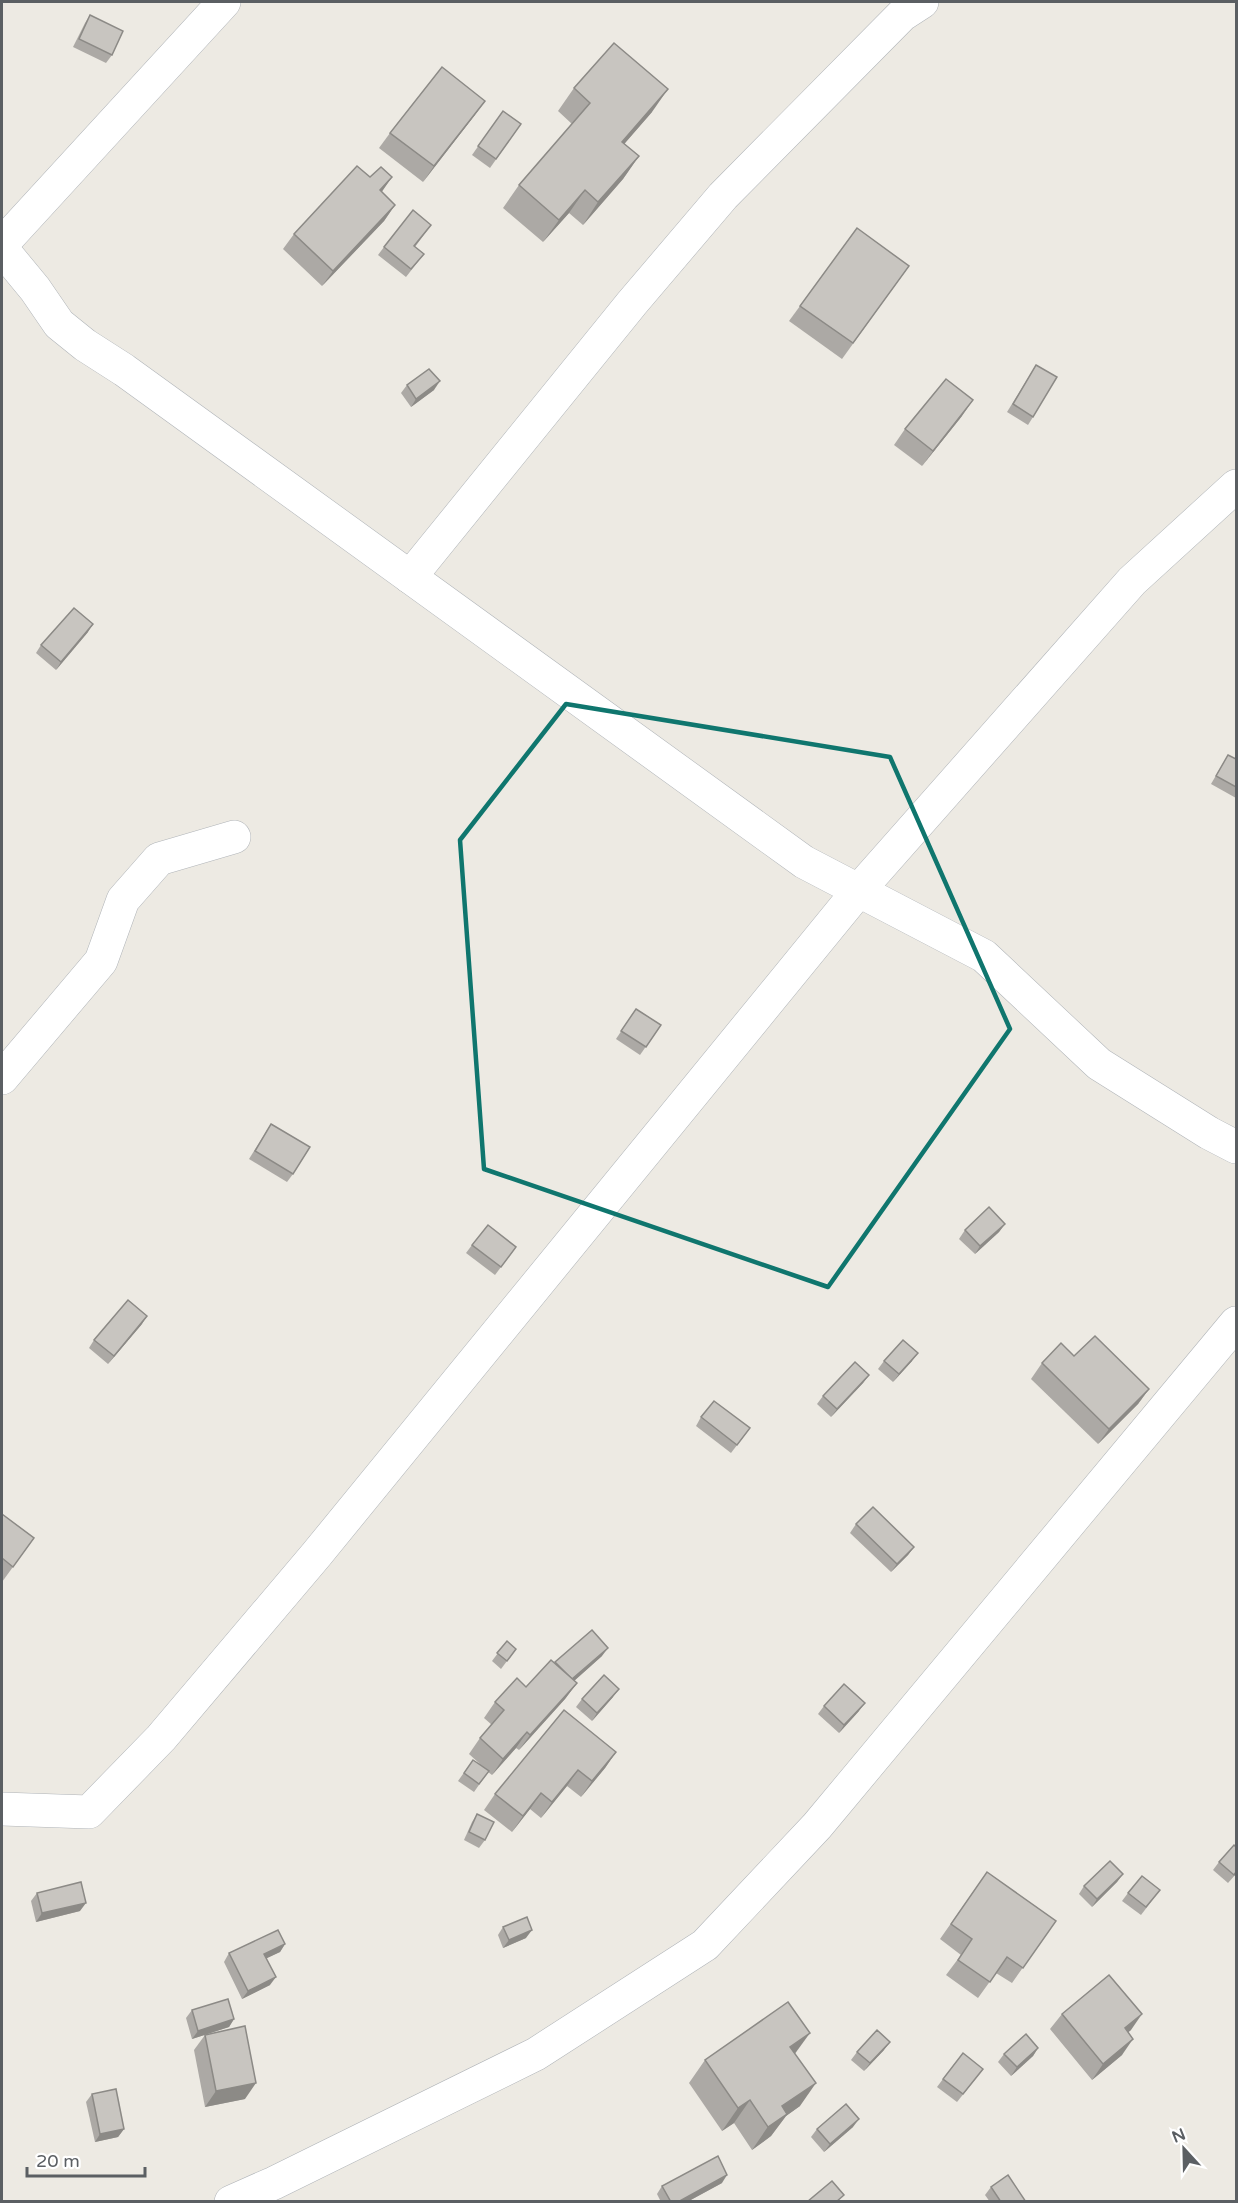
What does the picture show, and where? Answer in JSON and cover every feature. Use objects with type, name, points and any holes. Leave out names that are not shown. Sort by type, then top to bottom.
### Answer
[{"type":"street","points":[[2,244],[224,2]]},
{"type":"street","points":[[410,577],[632,303],[723,196],[902,15],[922,2]]},
{"type":"street","points":[[2,249],[35,289],[59,324],[72,335],[124,370],[804,862],[984,956],[1099,1064],[1209,1133],[1236,1147]]},
{"type":"street","points":[[2,1809],[89,1812],[161,1738],[316,1555],[859,890],[1132,581],[1236,486]]},
{"type":"street","points":[[2,1078],[101,961],[123,900],[159,859],[234,837]]},
{"type":"street","points":[[231,2202],[536,2055],[705,1945],[817,1826],[1236,1323]]},
{"type":"highlighted area","points":[[566,704],[890,757],[1010,1029],[828,1287],[484,1169],[460,840]]},
{"type":"building","points":[[90,15],[123,31],[112,55],[79,39]]},
{"type":"building","points":[[614,43],[668,89],[622,142],[639,156],[598,202],[585,190],[559,220],[519,185],[590,103],[574,88]]},
{"type":"building","points":[[442,67],[485,101],[434,166],[390,133]]},
{"type":"building","points":[[503,111],[521,124],[496,159],[478,146]]},
{"type":"building","points":[[357,166],[370,177],[381,167],[392,177],[380,190],[395,205],[333,271],[294,234]]},
{"type":"building","points":[[413,210],[431,225],[414,246],[424,254],[411,269],[384,247]]},
{"type":"building","points":[[857,228],[909,266],[853,343],[800,306]]},
{"type":"building","points":[[1036,365],[1057,377],[1033,417],[1013,404]]},
{"type":"building","points":[[429,369],[440,381],[416,399],[407,385]]},
{"type":"building","points":[[946,379],[973,400],[933,451],[905,429]]},
{"type":"building","points":[[74,608],[93,624],[61,662],[41,645]]},
{"type":"building","points":[[1228,755],[1236,759],[1236,787],[1216,776]]},
{"type":"building","points":[[636,1009],[661,1025],[646,1047],[621,1031]]},
{"type":"building","points":[[271,1124],[310,1147],[293,1174],[255,1151]]},
{"type":"building","points":[[989,1207],[1005,1224],[980,1246],[965,1230]]},
{"type":"building","points":[[488,1225],[516,1247],[501,1267],[472,1245]]},
{"type":"building","points":[[128,1300],[147,1316],[114,1356],[94,1340]]},
{"type":"building","points":[[1095,1336],[1149,1389],[1109,1429],[1042,1363],[1061,1343],[1074,1356]]},
{"type":"building","points":[[903,1340],[918,1353],[899,1374],[884,1361]]},
{"type":"building","points":[[855,1362],[869,1375],[837,1409],[823,1396]]},
{"type":"building","points":[[714,1401],[750,1428],[737,1445],[701,1417]]},
{"type":"building","points":[[873,1507],[914,1547],[897,1564],[856,1524]]},
{"type":"building","points":[[2,1514],[34,1538],[13,1567],[2,1558]]},
{"type":"building","points":[[592,1630],[608,1648],[572,1679],[555,1662]]},
{"type":"building","points":[[507,1641],[516,1649],[507,1661],[497,1653]]},
{"type":"building","points":[[551,1660],[577,1683],[530,1735],[527,1732],[503,1759],[480,1738],[504,1710],[495,1702],[517,1678],[526,1687]]},
{"type":"building","points":[[604,1675],[619,1689],[597,1713],[582,1699]]},
{"type":"building","points":[[844,1684],[865,1703],[844,1725],[824,1706]]},
{"type":"building","points":[[564,1710],[616,1752],[592,1781],[578,1770],[552,1802],[541,1793],[523,1816],[495,1794]]},
{"type":"building","points":[[473,1760],[489,1771],[479,1784],[464,1773]]},
{"type":"building","points":[[477,1814],[494,1822],[485,1840],[469,1832]]},
{"type":"building","points":[[1234,1845],[1236,1847],[1236,1872],[1234,1875],[1219,1862]]},
{"type":"building","points":[[1110,1861],[1123,1874],[1097,1899],[1084,1886]]},
{"type":"building","points":[[987,1872],[1056,1921],[1023,1968],[1007,1957],[990,1982],[958,1960],[972,1939],[951,1924]]},
{"type":"building","points":[[1142,1876],[1160,1890],[1146,1907],[1128,1893]]},
{"type":"building","points":[[81,1882],[86,1903],[42,1913],[37,1893]]},
{"type":"building","points":[[527,1917],[532,1930],[509,1940],[503,1927]]},
{"type":"building","points":[[278,1930],[285,1944],[264,1954],[276,1977],[248,1991],[229,1953]]},
{"type":"building","points":[[1109,1975],[1142,2014],[1125,2028],[1133,2039],[1103,2064],[1062,2014]]},
{"type":"building","points":[[228,1999],[234,2019],[198,2031],[192,2010]]},
{"type":"building","points":[[788,2002],[810,2033],[790,2047],[816,2083],[782,2106],[787,2114],[768,2127],[750,2100],[738,2108],[705,2060]]},
{"type":"building","points":[[245,2026],[256,2083],[216,2091],[205,2035]]},
{"type":"building","points":[[877,2030],[890,2042],[870,2063],[857,2052]]},
{"type":"building","points":[[1026,2034],[1038,2048],[1017,2067],[1004,2054]]},
{"type":"building","points":[[963,2053],[983,2069],[963,2094],[943,2079]]},
{"type":"building","points":[[116,2089],[124,2129],[100,2134],[92,2094]]},
{"type":"building","points":[[846,2104],[859,2119],[830,2144],[817,2129]]},
{"type":"building","points":[[718,2156],[727,2175],[678,2202],[671,2202],[662,2186]]},
{"type":"building","points":[[1008,2175],[1026,2202],[1001,2202],[991,2187]]},
{"type":"building","points":[[832,2181],[844,2195],[836,2202],[807,2202]]}]
